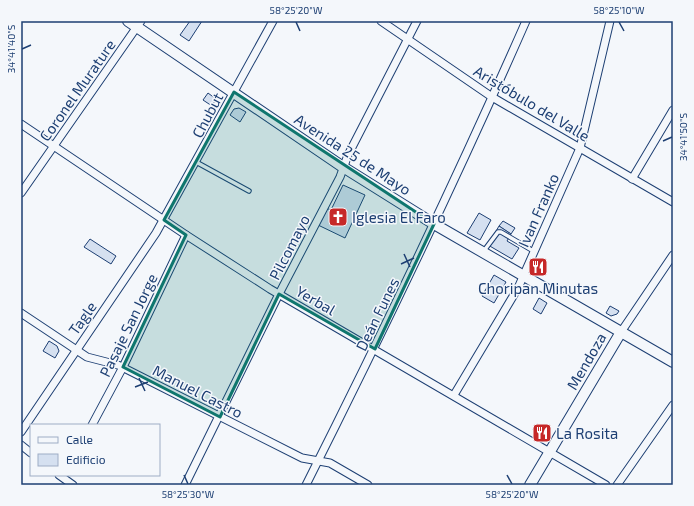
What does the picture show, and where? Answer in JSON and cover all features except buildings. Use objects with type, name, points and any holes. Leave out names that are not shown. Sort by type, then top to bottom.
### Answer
[{"type":"main road","name":"Avenida 25 de Mayo","points":[[128,21],[139,24],[343,167],[434,224],[523,277],[673,362]]},
{"type":"main road","name":"Mendoza","points":[[530,485],[621,332]]},
{"type":"street","name":"Chubut","points":[[164,220],[273,21]]},
{"type":"street","name":"Aristóbulo del Valle","points":[[381,21],[492,97],[673,202]]},
{"type":"street","name":"Pilcomayo","points":[[185,485],[220,417],[279,294],[417,21]]},
{"type":"street","name":"Deán Funes","points":[[306,485],[375,349],[434,224],[526,21]]},
{"type":"street","name":"Ivan Franko","points":[[454,395],[523,277],[580,148],[610,21]]},
{"type":"street","name":"Coronel Murature","points":[[21,193],[139,24]]},
{"type":"street","points":[[632,179],[673,110]]},
{"type":"street","name":"Yerbal","points":[[21,124],[186,235],[279,294],[606,485]]},
{"type":"street","name":"Tagle","points":[[21,432],[164,220]]},
{"type":"street","name":"Pasaje San Jorge","points":[[93,424],[123,367],[186,235]]},
{"type":"street","name":"Mendoza","points":[[621,332],[673,255]]},
{"type":"street","name":"Manuel Castro","points":[[21,313],[75,350],[96,361],[123,367],[302,458],[330,463],[368,485]]},
{"type":"street","points":[[618,485],[673,405]]},
{"type":"street","points":[[21,445],[30,452]]},
{"type":"street","points":[[63,476],[73,485]]},
{"type":"lane","points":[[196,162],[249,191]]},
{"type":"lane","points":[[482,253],[498,232],[534,252]]},
{"type":"highlighted area","points":[[234,92],[434,224],[375,349],[279,294],[220,417],[123,367],[186,235],[164,220]]},
{"type":"place","name":"Iglesia El Faro","points":[[338,217]]},
{"type":"place","name":"Choripan Minutas","points":[[538,267]]},
{"type":"place","name":"La Rosita","points":[[542,433]]}]
